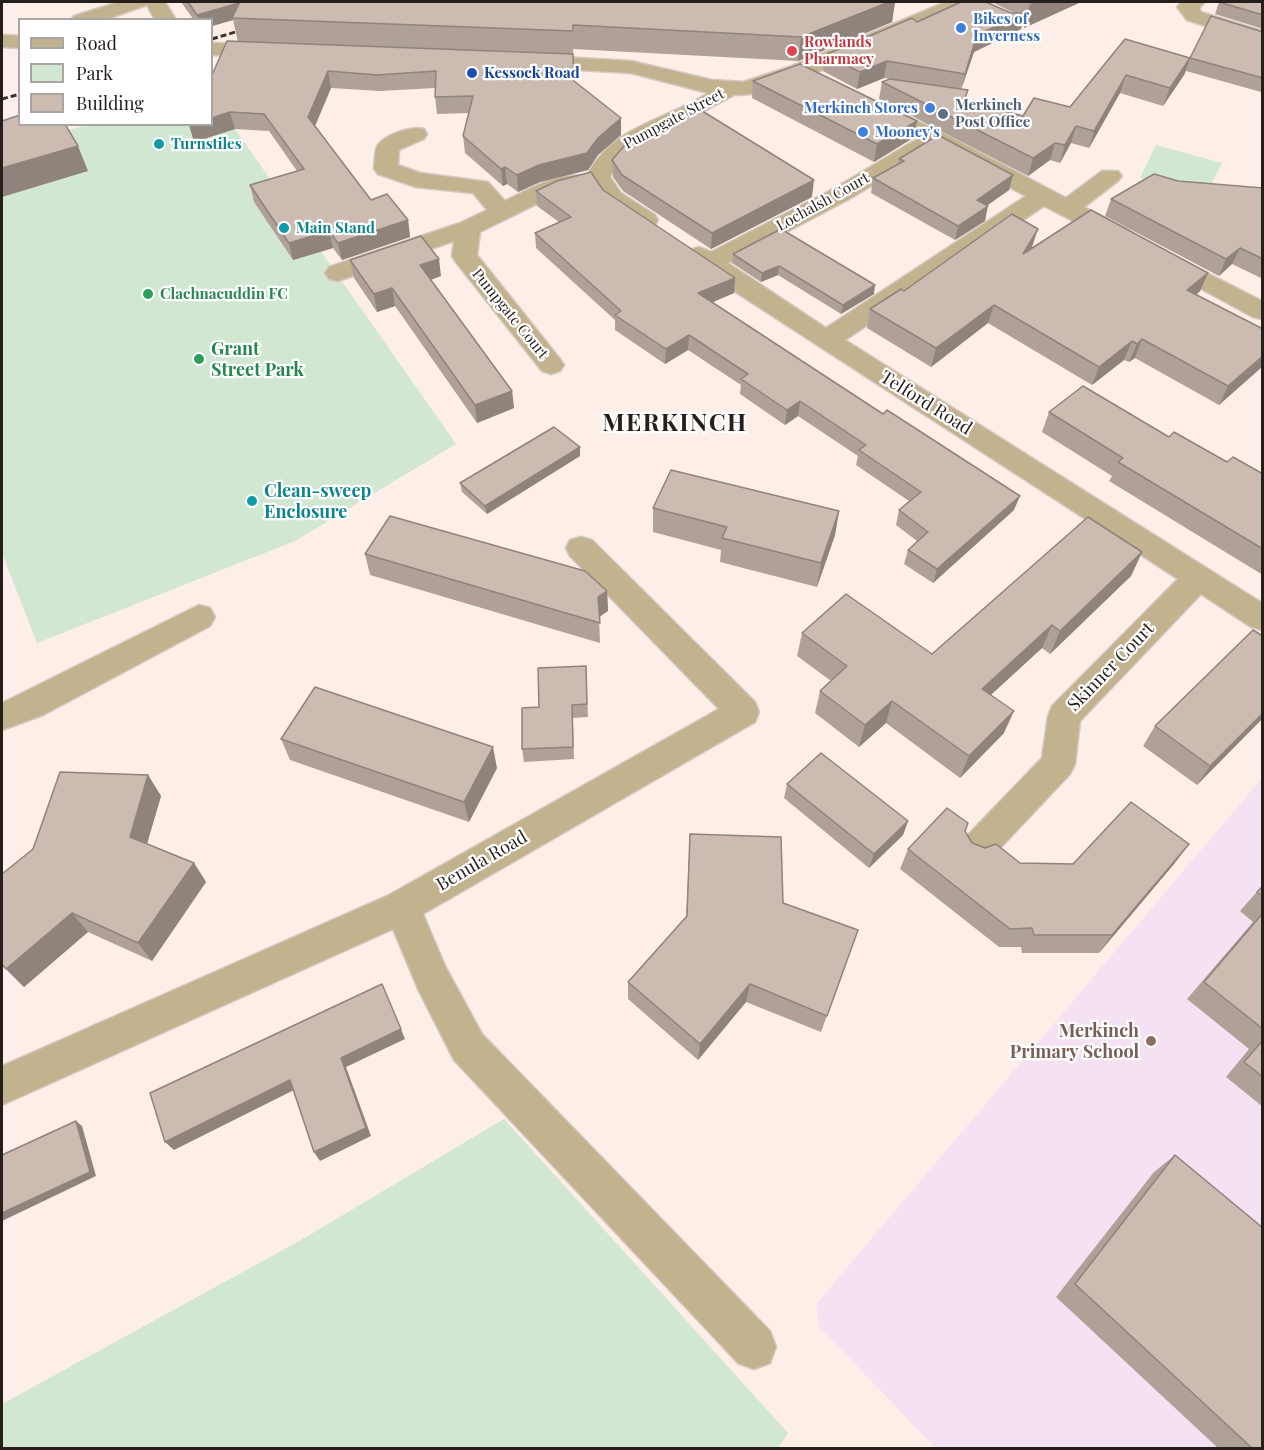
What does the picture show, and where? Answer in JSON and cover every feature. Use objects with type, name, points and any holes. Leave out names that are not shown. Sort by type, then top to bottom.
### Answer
[{"type":"street","points":[[87,18],[139,2]]},
{"type":"street","points":[[155,2],[165,18]]},
{"type":"street","points":[[1195,2],[1187,7],[1194,16],[1263,38]]},
{"type":"street","name":"Pumpgate Street","points":[[598,177],[610,154],[635,138],[713,101],[727,90],[744,89],[800,71],[971,3]]},
{"type":"street","points":[[2,41],[18,42]]},
{"type":"street","points":[[213,49],[285,52]]},
{"type":"street","points":[[512,60],[631,67],[727,90]]},
{"type":"street","points":[[800,71],[828,85]]},
{"type":"street","points":[[884,87],[857,99],[1263,311]]},
{"type":"street","points":[[416,134],[388,147],[386,169],[416,180],[480,187],[501,211]]},
{"type":"street","name":"Lochalsh Court","points":[[709,263],[843,193],[935,138]]},
{"type":"street","points":[[1067,208],[1110,176]]},
{"type":"street","points":[[338,273],[469,228],[549,189],[598,177]]},
{"type":"street","name":"Telford Road","points":[[598,177],[613,198],[709,263],[1263,618]]},
{"type":"street","points":[[826,340],[1044,195]]},
{"type":"street","name":"Pumpgate Court","points":[[469,228],[464,256],[551,365]]},
{"type":"street","name":"Benula Road","points":[[2,1086],[402,907],[743,712],[581,548]]},
{"type":"street","name":"Skinner Court","points":[[976,850],[1058,764],[1064,716],[1200,576]]},
{"type":"street","points":[[2,717],[31,706],[199,617]]},
{"type":"street","points":[[402,907],[431,977],[468,1047],[754,1347]]},
{"type":"shaded area","name":"Merkinch Primary School","points":[[1262,778],[1262,1448],[935,1448],[819,1326],[816,1304]]},
{"type":"green space","name":"Clachnacuddin FC","points":[[213,124],[235,129],[456,444],[295,541],[37,643],[2,553],[2,149],[83,126]]},
{"type":"green space","points":[[1156,145],[1222,163],[1205,197],[1140,178]]},
{"type":"green space","points":[[504,1119],[788,1433],[778,1448],[2,1448],[2,1404],[301,1240]]},
{"type":"building","points":[[188,2],[240,2],[197,15]]},
{"type":"building","points":[[240,2],[889,2],[801,37],[573,25],[573,31],[232,18]]},
{"type":"building","points":[[961,2],[986,2],[1011,13],[1025,13],[977,35],[965,74],[887,61],[860,72],[825,55],[912,18],[917,22]]},
{"type":"building","points":[[1219,2],[1263,2],[1263,15]]},
{"type":"building","points":[[1211,16],[1263,32],[1263,78],[1190,58]]},
{"type":"building","points":[[1125,39],[1190,58],[1170,88],[1126,75],[1094,131],[1076,126],[1065,145],[1055,143],[1033,158],[882,82],[890,79],[968,90],[964,100],[1023,116],[1034,98],[1070,107]]},
{"type":"building","points":[[227,41],[573,54],[574,81],[621,118],[598,138],[587,153],[539,165],[517,175],[505,167],[501,169],[463,136],[473,96],[435,97],[436,71],[377,75],[328,71],[308,117],[371,200],[387,194],[408,220],[338,243],[329,231],[289,243],[250,185],[304,169],[264,114],[230,112],[213,118],[213,73]]},
{"type":"building","points":[[800,64],[917,121],[877,144],[753,81]]},
{"type":"building","points":[[699,109],[814,180],[712,233],[622,175],[612,160],[638,132],[643,136]]},
{"type":"building","points":[[18,116],[18,126],[66,126],[78,146],[2,168],[2,121]]},
{"type":"building","points":[[938,135],[1013,175],[977,200],[988,206],[958,226],[873,178],[904,161],[899,159]]},
{"type":"building","points":[[591,172],[603,190],[735,278],[698,293],[883,414],[887,410],[1020,496],[937,569],[908,550],[928,532],[899,510],[921,492],[859,450],[866,445],[800,401],[787,410],[741,379],[748,374],[689,335],[666,349],[615,315],[621,311],[535,233],[571,217],[536,191],[557,181]]},
{"type":"building","points":[[1154,174],[1178,181],[1263,188],[1263,259],[1240,248],[1226,259],[1111,199]]},
{"type":"building","points":[[1091,210],[1208,273],[1187,290],[1263,329],[1263,356],[1228,386],[1142,339],[1137,344],[1132,341],[1099,367],[994,305],[936,348],[870,309],[901,289],[904,291],[1012,214],[1038,229],[1023,254]]},
{"type":"building","points":[[781,229],[875,285],[843,305],[779,266],[762,273],[733,254]]},
{"type":"building","points":[[421,236],[439,259],[420,265],[512,391],[475,405],[392,288],[374,294],[350,260]]},
{"type":"building","points":[[1083,386],[1169,437],[1174,432],[1227,462],[1233,457],[1263,474],[1263,549],[1118,462],[1123,458],[1049,412]]},
{"type":"building","points":[[554,427],[580,447],[485,506],[460,483]]},
{"type":"building","points":[[671,470],[839,511],[821,563],[722,538],[727,527],[653,508]]},
{"type":"building","points":[[390,516],[585,571],[607,591],[598,597],[600,623],[365,554]]},
{"type":"building","points":[[1088,517],[1142,552],[1060,631],[1052,625],[982,689],[1014,711],[969,756],[892,701],[865,725],[820,691],[847,666],[802,633],[846,594],[932,654]]},
{"type":"building","points":[[1253,630],[1263,636],[1263,713],[1210,766],[1155,726]]},
{"type":"building","points":[[586,666],[587,704],[572,705],[573,747],[522,749],[522,708],[539,707],[538,668]]},
{"type":"building","points":[[315,687],[493,747],[464,802],[281,739]]},
{"type":"building","points":[[821,753],[908,821],[874,854],[787,784]]},
{"type":"building","points":[[60,772],[148,775],[130,837],[194,863],[138,943],[72,913],[6,969],[2,964],[2,874],[33,849]]},
{"type":"building","points":[[1131,802],[1189,844],[1112,935],[1034,935],[1032,928],[1010,929],[908,849],[947,808],[968,823],[965,831],[972,843],[985,848],[996,844],[1020,863],[1073,864]]},
{"type":"building","points":[[690,834],[781,837],[783,903],[858,930],[827,1016],[750,984],[700,1044],[628,982],[687,916]]},
{"type":"building","points":[[1263,886],[1263,896],[1257,892]]},
{"type":"building","points":[[1263,913],[1263,1029],[1204,982]]},
{"type":"building","points":[[382,984],[401,1029],[341,1058],[366,1128],[314,1152],[290,1080],[165,1142],[150,1093]]},
{"type":"building","points":[[1263,1040],[1263,1077],[1244,1062]]},
{"type":"building","points":[[76,1121],[90,1172],[2,1213],[2,1155]]},
{"type":"building","points":[[1175,1155],[1263,1228],[1263,1449],[1253,1449],[1075,1284]]},
{"type":"railway","points":[[213,39],[252,27]]},
{"type":"railway","points":[[2,99],[18,95]]},
{"type":"place","name":"Bikes of Inverness","points":[[961,28]]},
{"type":"place","name":"Rowlands Pharmacy","points":[[792,51]]},
{"type":"place","name":"Kessock Road","points":[[472,73]]},
{"type":"place","name":"Merkinch Stores","points":[[930,108]]},
{"type":"place","name":"Merkinch Post Office","points":[[943,114]]},
{"type":"place","name":"Mooney's","points":[[863,132]]},
{"type":"place","name":"Turnstiles","points":[[159,144]]},
{"type":"place","name":"Main Stand","points":[[284,228]]},
{"type":"place","name":"Clachnacuddin FC","points":[[148,294]]},
{"type":"place","name":"Grant Street Park","points":[[199,359]]},
{"type":"place","name":"Clean-sweep Enclosure","points":[[252,501]]},
{"type":"place","name":"Merkinch Primary School","points":[[1151,1041]]},
{"type":"district","name":"MERKINCH","points":[[675,424]]}]
